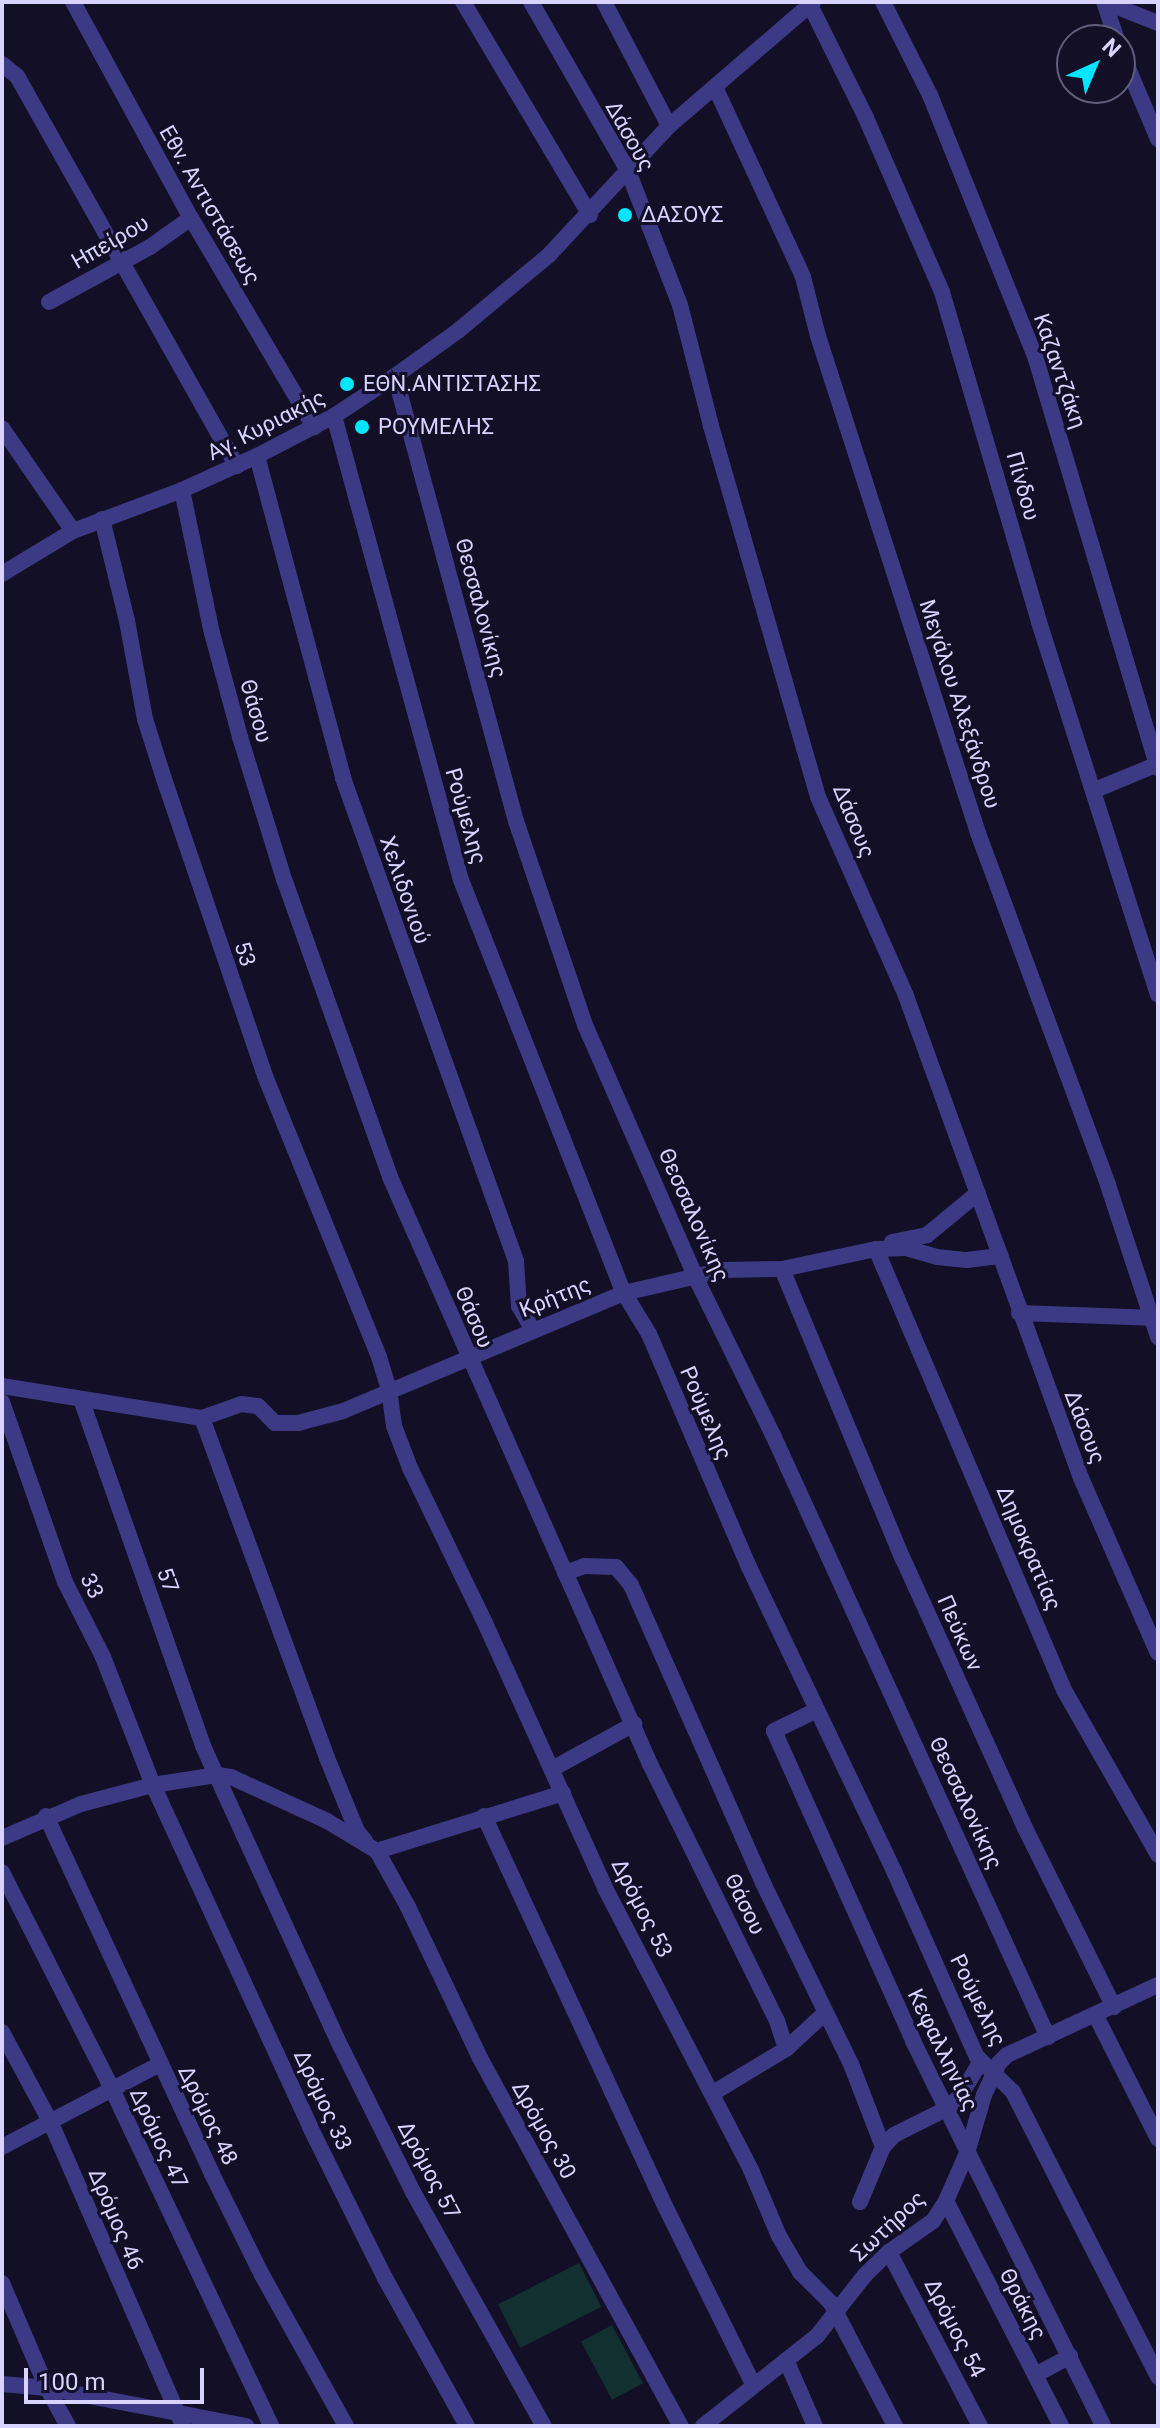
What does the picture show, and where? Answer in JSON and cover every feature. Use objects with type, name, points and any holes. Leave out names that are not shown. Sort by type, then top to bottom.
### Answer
[{"type":"street","name":"Εθν. Αντιστάσεως","points":[[73,2],[191,218],[314,427]]},
{"type":"street","points":[[463,2],[590,215]]},
{"type":"street","name":"Δάσους","points":[[531,2],[628,171],[680,305],[711,426],[818,797],[906,996],[1081,1478],[1158,1653]]},
{"type":"street","points":[[604,2],[669,126]]},
{"type":"street","name":"Καζαντζάκη","points":[[883,2],[941,122],[1035,356],[1158,765]]},
{"type":"street","points":[[1104,2],[1158,23]]},
{"type":"street","points":[[1104,2],[1112,24]]},
{"type":"street","name":"Αγ. Κυριακής","points":[[2,574],[73,531],[182,490],[257,456],[334,416],[395,376],[538,265],[590,215],[669,126],[811,3]]},
{"type":"street","name":"Πίνδου","points":[[811,3],[920,235],[942,292],[1039,622],[1158,994]]},
{"type":"street","points":[[2,64],[17,76],[237,466]]},
{"type":"street","name":"Μεγάλου Αλεξάνδρου","points":[[715,87],[803,277],[818,336],[978,833],[1108,1185],[1158,1337]]},
{"type":"street","points":[[1136,87],[1158,139]]},
{"type":"street","name":"Ηπείρου","points":[[49,302],[122,262],[191,218]]},
{"type":"street","name":"Θεσσαλονίκης","points":[[395,376],[520,836],[585,1025],[695,1276],[780,1449],[1048,2037]]},
{"type":"street","name":"Ρούμελης","points":[[334,416],[461,880],[624,1293],[649,1334],[749,1567],[987,2066],[1013,2092],[1158,2377]]},
{"type":"street","points":[[2,428],[73,531]]},
{"type":"street","name":"Χελιδονιού","points":[[257,456],[343,778],[516,1261],[519,1306],[533,1330]]},
{"type":"street","name":"Θάσου","points":[[182,490],[212,633],[284,879],[390,1177],[466,1357],[634,1724],[759,1983],[786,2049]]},
{"type":"street","name":"53","points":[[102,519],[127,621],[145,719],[227,971],[301,1172],[379,1357],[389,1390]]},
{"type":"street","points":[[1095,790],[1158,765]]},
{"type":"street","points":[[876,1249],[897,1240],[927,1235],[978,1193]]},
{"type":"street","name":"Κρήτης","points":[[2,1386],[202,1418],[241,1404],[258,1406],[275,1423],[298,1423],[343,1411],[624,1293],[695,1276],[723,1270],[782,1269],[876,1249],[906,1248],[937,1257],[967,1260],[1001,1256]]},
{"type":"street","name":"Δημοκρατίας","points":[[876,1249],[1064,1690],[1158,1855]]},
{"type":"street","name":"Πεύκων","points":[[782,1269],[903,1559],[1025,1828],[1114,2007]]},
{"type":"street","points":[[1019,1313],[1154,1318]]},
{"type":"street","name":"Δρόμος 53","points":[[389,1390],[392,1418],[410,1468],[605,1888],[713,2093],[779,2236],[800,2272],[825,2294],[895,2426]]},
{"type":"street","name":"57","points":[[81,1399],[203,1746],[288,1928]]},
{"type":"street","name":"33","points":[[2,1402],[65,1582],[103,1657],[153,1785]]},
{"type":"street","name":"Δρόμος 30","points":[[202,1418],[327,1758],[357,1831],[373,1848],[408,1907],[480,2058],[681,2426]]},
{"type":"street","points":[[565,1573],[601,1565],[616,1567],[625,1574],[763,1883],[851,2064],[883,2147]]},
{"type":"street","name":"Κεφαλληνίας","points":[[817,1710],[774,1731],[862,1932],[967,2153],[1103,2426]]},
{"type":"street","points":[[552,1769],[634,1724]]},
{"type":"street","points":[[2,1838],[46,1816],[153,1785],[217,1775],[231,1777],[373,1848],[563,1793]]},
{"type":"street","name":"Δρόμος 33","points":[[153,1785],[310,2127],[385,2278],[467,2426]]},
{"type":"street","name":"Δρόμος 48","points":[[46,1816],[160,2064],[262,2275],[346,2426]]},
{"type":"street","points":[[484,1816],[666,2208],[753,2384]]},
{"type":"street","name":"Δρόμος 47","points":[[2,1872],[112,2089],[271,2426]]},
{"type":"street","name":"Δρόμος 57","points":[[288,1928],[341,2047],[413,2192],[544,2426]]},
{"type":"street","points":[[860,2202],[883,2147],[894,2135],[948,2108],[987,2066],[1158,1985]]},
{"type":"street","points":[[713,2093],[786,2049],[825,2013]]},
{"type":"street","points":[[1096,2016],[1158,2139]]},
{"type":"street","name":"Δρόμος 46","points":[[2,2032],[50,2121],[179,2419]]},
{"type":"street","points":[[2,2147],[160,2064]]},
{"type":"street","name":"Σωτήρος","points":[[703,2426],[722,2420],[753,2384],[817,2336],[865,2275],[889,2252],[933,2221],[946,2201],[967,2153],[987,2066]]},
{"type":"street","name":"Θράκης","points":[[946,2201],[1061,2426]]},
{"type":"street","name":"Δρόμος 54","points":[[889,2252],[980,2426]]},
{"type":"street","points":[[2,2283],[47,2388],[68,2426]]},
{"type":"street","points":[[1035,2375],[1070,2356]]},
{"type":"street","points":[[786,2360],[815,2426]]},
{"type":"street","points":[[2,2384],[47,2388],[179,2419],[246,2426]]},
{"type":"green space","points":[[579,2263],[601,2307],[520,2348],[498,2304]]},
{"type":"green space","points":[[612,2325],[643,2383],[612,2400],[581,2341]]},
{"type":"place","name":"ΔΑΣΟΥΣ","points":[[625,215]]},
{"type":"place","name":"ΕΘΝ.ΑΝΤΙΣΤΑΣΗΣ","points":[[347,384]]},
{"type":"place","name":"ΡΟΥΜΕΛΗΣ","points":[[362,427]]}]
